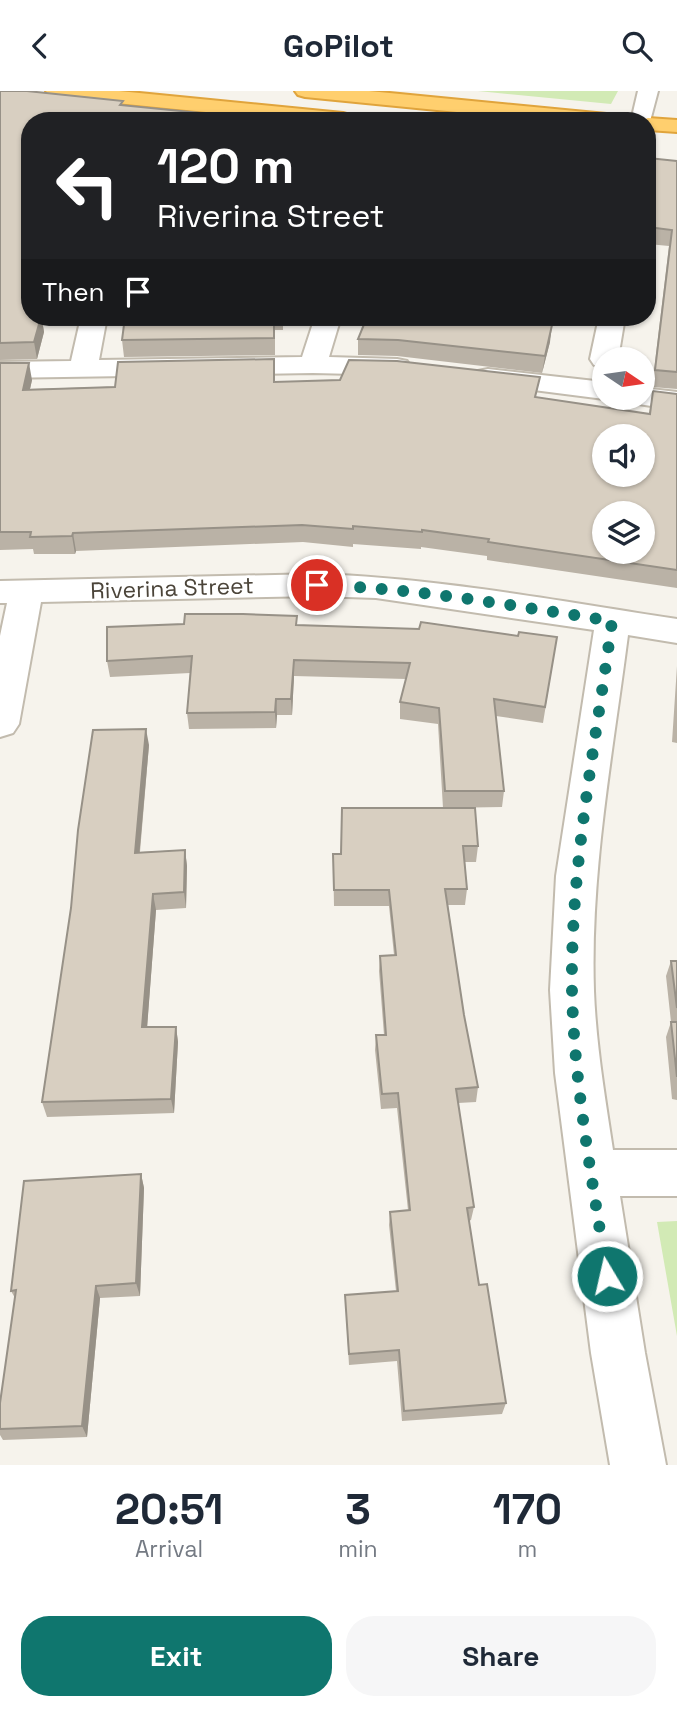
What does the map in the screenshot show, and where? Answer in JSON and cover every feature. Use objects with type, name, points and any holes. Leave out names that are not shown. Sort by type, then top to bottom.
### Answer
[{"type":"highway","points":[[56,91],[270,112]]},
{"type":"highway","points":[[305,91],[523,112]]},
{"type":"highway","points":[[656,125],[677,127]]},
{"type":"street","points":[[644,112],[648,91]]},
{"type":"street","points":[[83,369],[92,326]]},
{"type":"street","points":[[313,365],[325,326]]},
{"type":"street","points":[[606,347],[610,326]]},
{"type":"street","points":[[0,370],[313,365],[423,369]]},
{"type":"street","points":[[462,373],[592,390]]},
{"type":"street","points":[[655,398],[677,401]]},
{"type":"street","name":"Riverina Street","points":[[13,592],[283,585],[376,587],[677,631]]},
{"type":"street","points":[[0,724],[13,592]]},
{"type":"street","points":[[612,621],[577,876],[572,990],[578,1073],[638,1465]]},
{"type":"street","points":[[592,1173],[677,1173]]},
{"type":"green space","points":[[478,91],[618,91],[611,104]]},
{"type":"green space","points":[[677,1221],[677,1336],[657,1222]]},
{"type":"building","points":[[0,91],[27,91],[123,101],[120,105],[191,112],[21,112],[21,326],[38,326],[34,342],[0,343]]},
{"type":"building","points":[[656,159],[677,161],[677,372],[655,370],[672,230],[656,228]]},
{"type":"building","points":[[124,326],[274,326],[274,338],[122,340]]},
{"type":"building","points":[[363,326],[552,326],[545,356],[398,340],[358,339]]},
{"type":"building","points":[[274,359],[274,382],[340,380],[349,360],[397,361],[540,377],[535,397],[592,405],[592,410],[623,410],[650,414],[651,410],[655,410],[655,391],[677,394],[677,570],[636,564],[655,564],[655,501],[592,501],[592,557],[422,530],[353,526],[353,529],[302,525],[73,533],[72,536],[30,537],[31,532],[0,532],[0,363],[29,363],[23,390],[115,387],[118,362]]},
{"type":"building","points":[[185,614],[297,616],[296,625],[419,629],[421,622],[518,636],[519,632],[557,637],[545,707],[494,699],[504,791],[445,791],[439,708],[400,702],[410,663],[294,660],[291,699],[276,699],[275,712],[187,713],[192,656],[107,661],[107,627],[184,624]]},
{"type":"building","points":[[146,729],[135,853],[185,850],[184,892],[153,894],[142,1027],[176,1027],[171,1099],[42,1102],[71,908],[78,830],[93,730]]},
{"type":"building","points":[[342,808],[475,808],[478,846],[463,846],[467,889],[445,889],[478,1087],[456,1089],[474,1207],[467,1208],[479,1285],[487,1284],[506,1403],[404,1411],[399,1350],[349,1354],[345,1295],[398,1291],[390,1212],[410,1210],[398,1093],[382,1094],[376,1035],[386,1035],[380,956],[396,955],[389,890],[334,890],[333,854],[341,854]]},
{"type":"building","points":[[671,961],[677,961],[677,1008]]},
{"type":"building","points":[[671,1022],[677,1022],[677,1077]]},
{"type":"building","points":[[141,1174],[136,1283],[96,1286],[82,1426],[0,1429],[0,1403],[16,1290],[11,1291],[24,1181]]},
{"type":"route","points":[[317,585],[376,587],[444,595],[612,621],[577,876],[572,990],[578,1073],[607,1276]]}]
